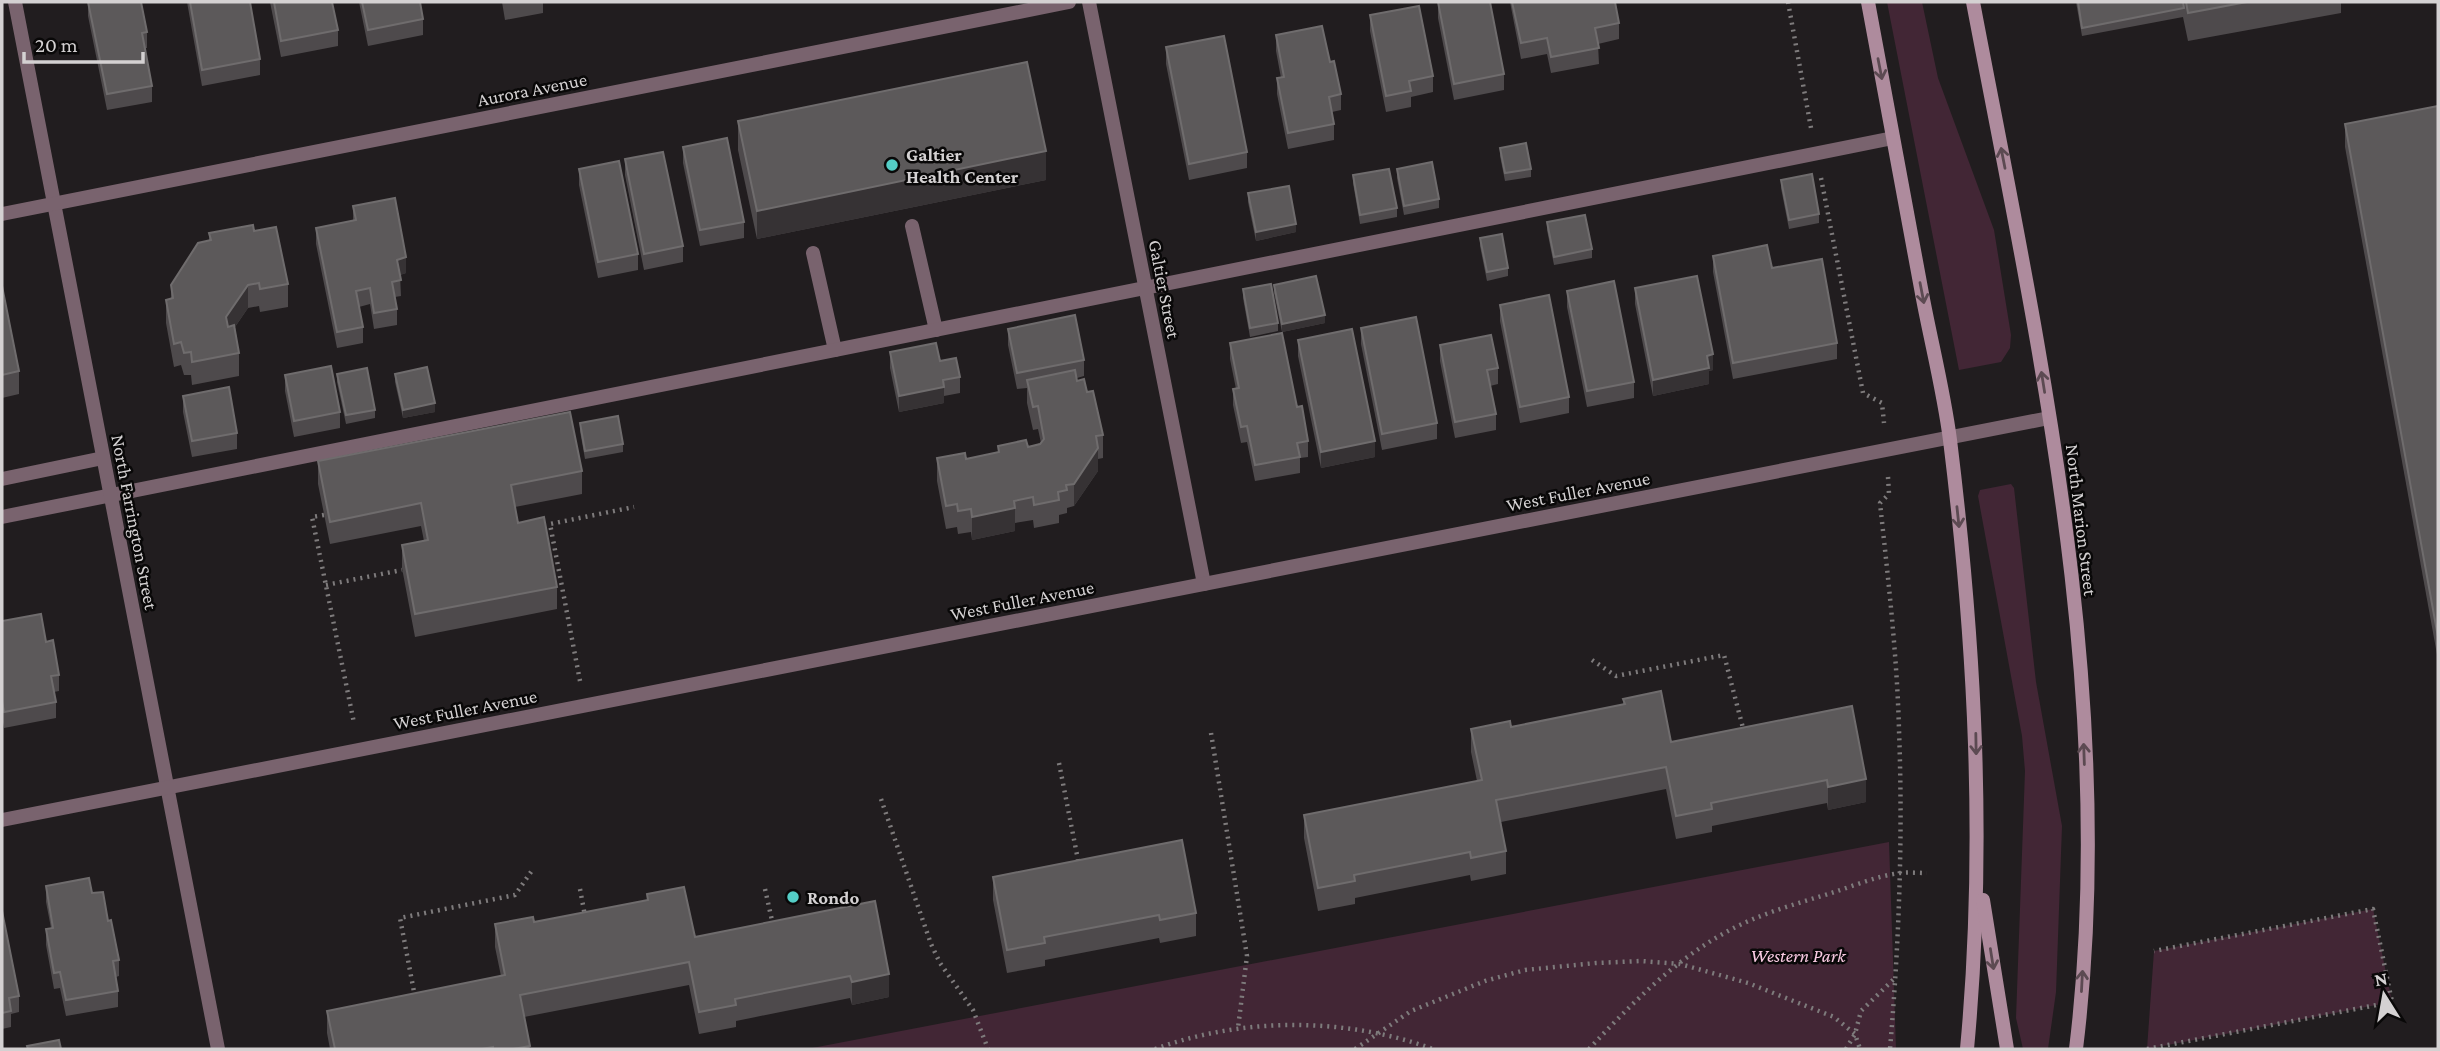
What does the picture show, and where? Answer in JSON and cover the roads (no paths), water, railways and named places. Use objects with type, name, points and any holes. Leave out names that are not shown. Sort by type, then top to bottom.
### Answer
[{"type":"main road","points":[[1868,2],[1950,437],[1966,588],[1976,718],[1978,867],[1973,988],[1967,1049]]},
{"type":"main road","name":"North Marion Street","points":[[1973,2],[2040,361],[2064,516],[2081,667],[2088,850],[2076,1049]]},
{"type":"main road","points":[[1978,867],[2007,1049]]},
{"type":"street","name":"North Farrington Street","points":[[15,2],[218,1049]]},
{"type":"street","name":"Aurora Avenue","points":[[2,214],[1069,2]]},
{"type":"street","name":"Galtier Street","points":[[1089,2],[1204,584]]},
{"type":"street","points":[[2,517],[1893,138]]},
{"type":"street","points":[[912,226],[936,330]]},
{"type":"street","points":[[813,253],[835,350]]},
{"type":"street","name":"West Fuller Avenue","points":[[2,820],[2049,418]]},
{"type":"street","points":[[2,479],[103,458]]},
{"type":"place","name":"Galtier Health Center","points":[[892,165]]},
{"type":"place","name":"Rondo","points":[[793,897]]},
{"type":"park label","name":"Western Park","points":[[1798,955]]}]
